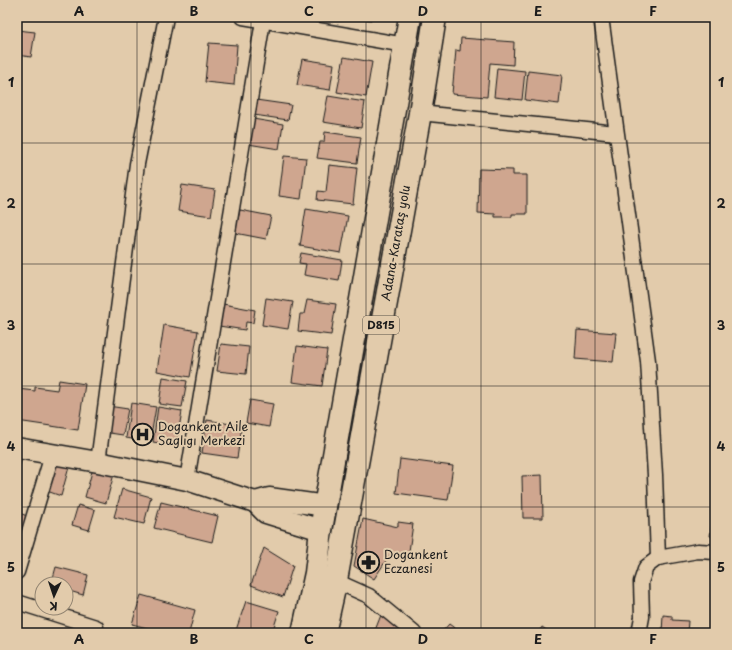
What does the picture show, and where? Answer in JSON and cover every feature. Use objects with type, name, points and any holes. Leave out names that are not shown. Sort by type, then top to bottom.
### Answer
[{"type":"main road","name":"Adana-Karataş yolu","points":[[324,633],[326,576],[321,530],[410,17]]},
{"type":"main road","name":"Adana-Karataş yolu","points":[[303,633],[326,576],[420,113],[434,17]]},
{"type":"street","points":[[98,462],[137,164],[166,17]]},
{"type":"street","points":[[242,17],[405,45]]},
{"type":"street","points":[[601,17],[648,362],[655,475],[658,558]]},
{"type":"street","points":[[187,480],[262,20]]},
{"type":"street","points":[[420,113],[616,133]]},
{"type":"street","points":[[17,448],[98,462],[187,480],[255,502],[266,513],[321,530]]},
{"type":"street","points":[[17,572],[52,455]]},
{"type":"street","points":[[255,502],[269,498],[326,506]]},
{"type":"street","points":[[640,633],[642,617],[641,582],[646,567],[658,558],[698,551],[715,552]]},
{"type":"street","points":[[326,576],[369,596],[414,633]]},
{"type":"street","points":[[17,602],[96,627]]},
{"type":"building","points":[[348,17],[371,17],[371,20]]},
{"type":"building","points":[[17,30],[35,32],[31,57],[17,55]]},
{"type":"building","points":[[461,38],[514,42],[513,65],[490,63],[487,97],[452,94],[456,50],[460,51]]},
{"type":"building","points":[[209,43],[237,45],[234,85],[205,82]]},
{"type":"building","points":[[344,57],[372,62],[366,97],[337,92]]},
{"type":"building","points":[[302,59],[334,64],[330,90],[297,85]]},
{"type":"building","points":[[497,68],[525,71],[522,100],[494,97]]},
{"type":"building","points":[[528,71],[562,75],[559,104],[525,100]]},
{"type":"building","points":[[328,96],[365,102],[361,128],[323,122]]},
{"type":"building","points":[[256,100],[291,105],[288,120],[254,115]]},
{"type":"building","points":[[253,119],[283,124],[279,149],[248,144]]},
{"type":"building","points":[[325,132],[361,137],[357,163],[317,158],[320,142],[324,142]]},
{"type":"building","points":[[284,156],[306,158],[301,199],[279,196]]},
{"type":"building","points":[[329,165],[357,168],[353,204],[317,200],[318,191],[326,192]]},
{"type":"building","points":[[479,169],[513,170],[513,175],[527,175],[527,214],[512,214],[512,217],[495,217],[495,214],[478,213]]},
{"type":"building","points":[[182,185],[215,190],[211,216],[178,211]]},
{"type":"building","points":[[306,209],[348,216],[341,253],[300,246]]},
{"type":"building","points":[[240,210],[271,216],[266,239],[235,233]]},
{"type":"building","points":[[301,253],[342,260],[339,281],[304,275],[306,264],[299,263]]},
{"type":"building","points":[[266,298],[293,302],[288,329],[262,325]]},
{"type":"building","points":[[307,300],[336,304],[331,335],[298,331],[300,314],[304,314]]},
{"type":"building","points":[[223,304],[255,310],[253,323],[246,322],[245,330],[219,326]]},
{"type":"building","points":[[164,325],[198,331],[190,377],[157,371]]},
{"type":"building","points":[[577,330],[616,333],[613,362],[575,359]]},
{"type":"building","points":[[221,344],[249,347],[246,374],[217,371]]},
{"type":"building","points":[[297,346],[327,350],[322,386],[292,382]]},
{"type":"building","points":[[163,377],[187,381],[182,407],[159,404]]},
{"type":"building","points":[[59,380],[85,384],[78,430],[17,421],[17,389],[35,391],[35,387],[57,390]]},
{"type":"building","points":[[250,400],[273,404],[269,427],[246,423]]},
{"type":"building","points":[[131,403],[156,407],[150,442],[126,438]]},
{"type":"building","points":[[108,406],[128,409],[123,435],[103,432]]},
{"type":"building","points":[[158,407],[182,411],[176,446],[153,442]]},
{"type":"building","points":[[207,420],[242,426],[237,458],[202,453]]},
{"type":"building","points":[[17,458],[22,458],[17,474]]},
{"type":"building","points":[[400,459],[453,466],[448,500],[396,493]]},
{"type":"building","points":[[55,464],[69,467],[61,496],[47,491]]},
{"type":"building","points":[[93,468],[114,474],[106,503],[85,497]]},
{"type":"building","points":[[542,475],[543,518],[523,518],[522,476]]},
{"type":"building","points":[[122,489],[151,497],[144,524],[114,517]]},
{"type":"building","points":[[161,502],[218,516],[212,542],[154,528]]},
{"type":"building","points":[[715,503],[715,537],[710,536]]},
{"type":"building","points":[[78,505],[95,510],[89,530],[72,525]]},
{"type":"building","points":[[17,512],[27,516],[18,543],[17,543]]},
{"type":"building","points":[[363,519],[398,527],[398,522],[413,524],[408,558],[389,556],[374,579],[354,566]]},
{"type":"building","points":[[264,548],[293,566],[283,597],[251,585]]},
{"type":"building","points":[[56,567],[88,575],[83,595],[74,592],[74,576],[54,576]]},
{"type":"building","points":[[141,595],[195,610],[189,633],[166,633],[132,624]]},
{"type":"building","points":[[246,601],[279,611],[272,633],[235,633]]},
{"type":"building","points":[[381,615],[392,619],[401,633],[374,633]]},
{"type":"building","points":[[663,615],[672,616],[672,620],[688,621],[687,633],[662,633]]},
{"type":"building","points":[[449,624],[461,633],[441,633]]},
{"type":"building","points":[[542,627],[551,633],[538,633]]},
{"type":"place","name":"Dogankent Aile Saglıgı Merkezi","points":[[143,434]]},
{"type":"place","name":"Dogankent Eczanesi","points":[[369,562]]}]
